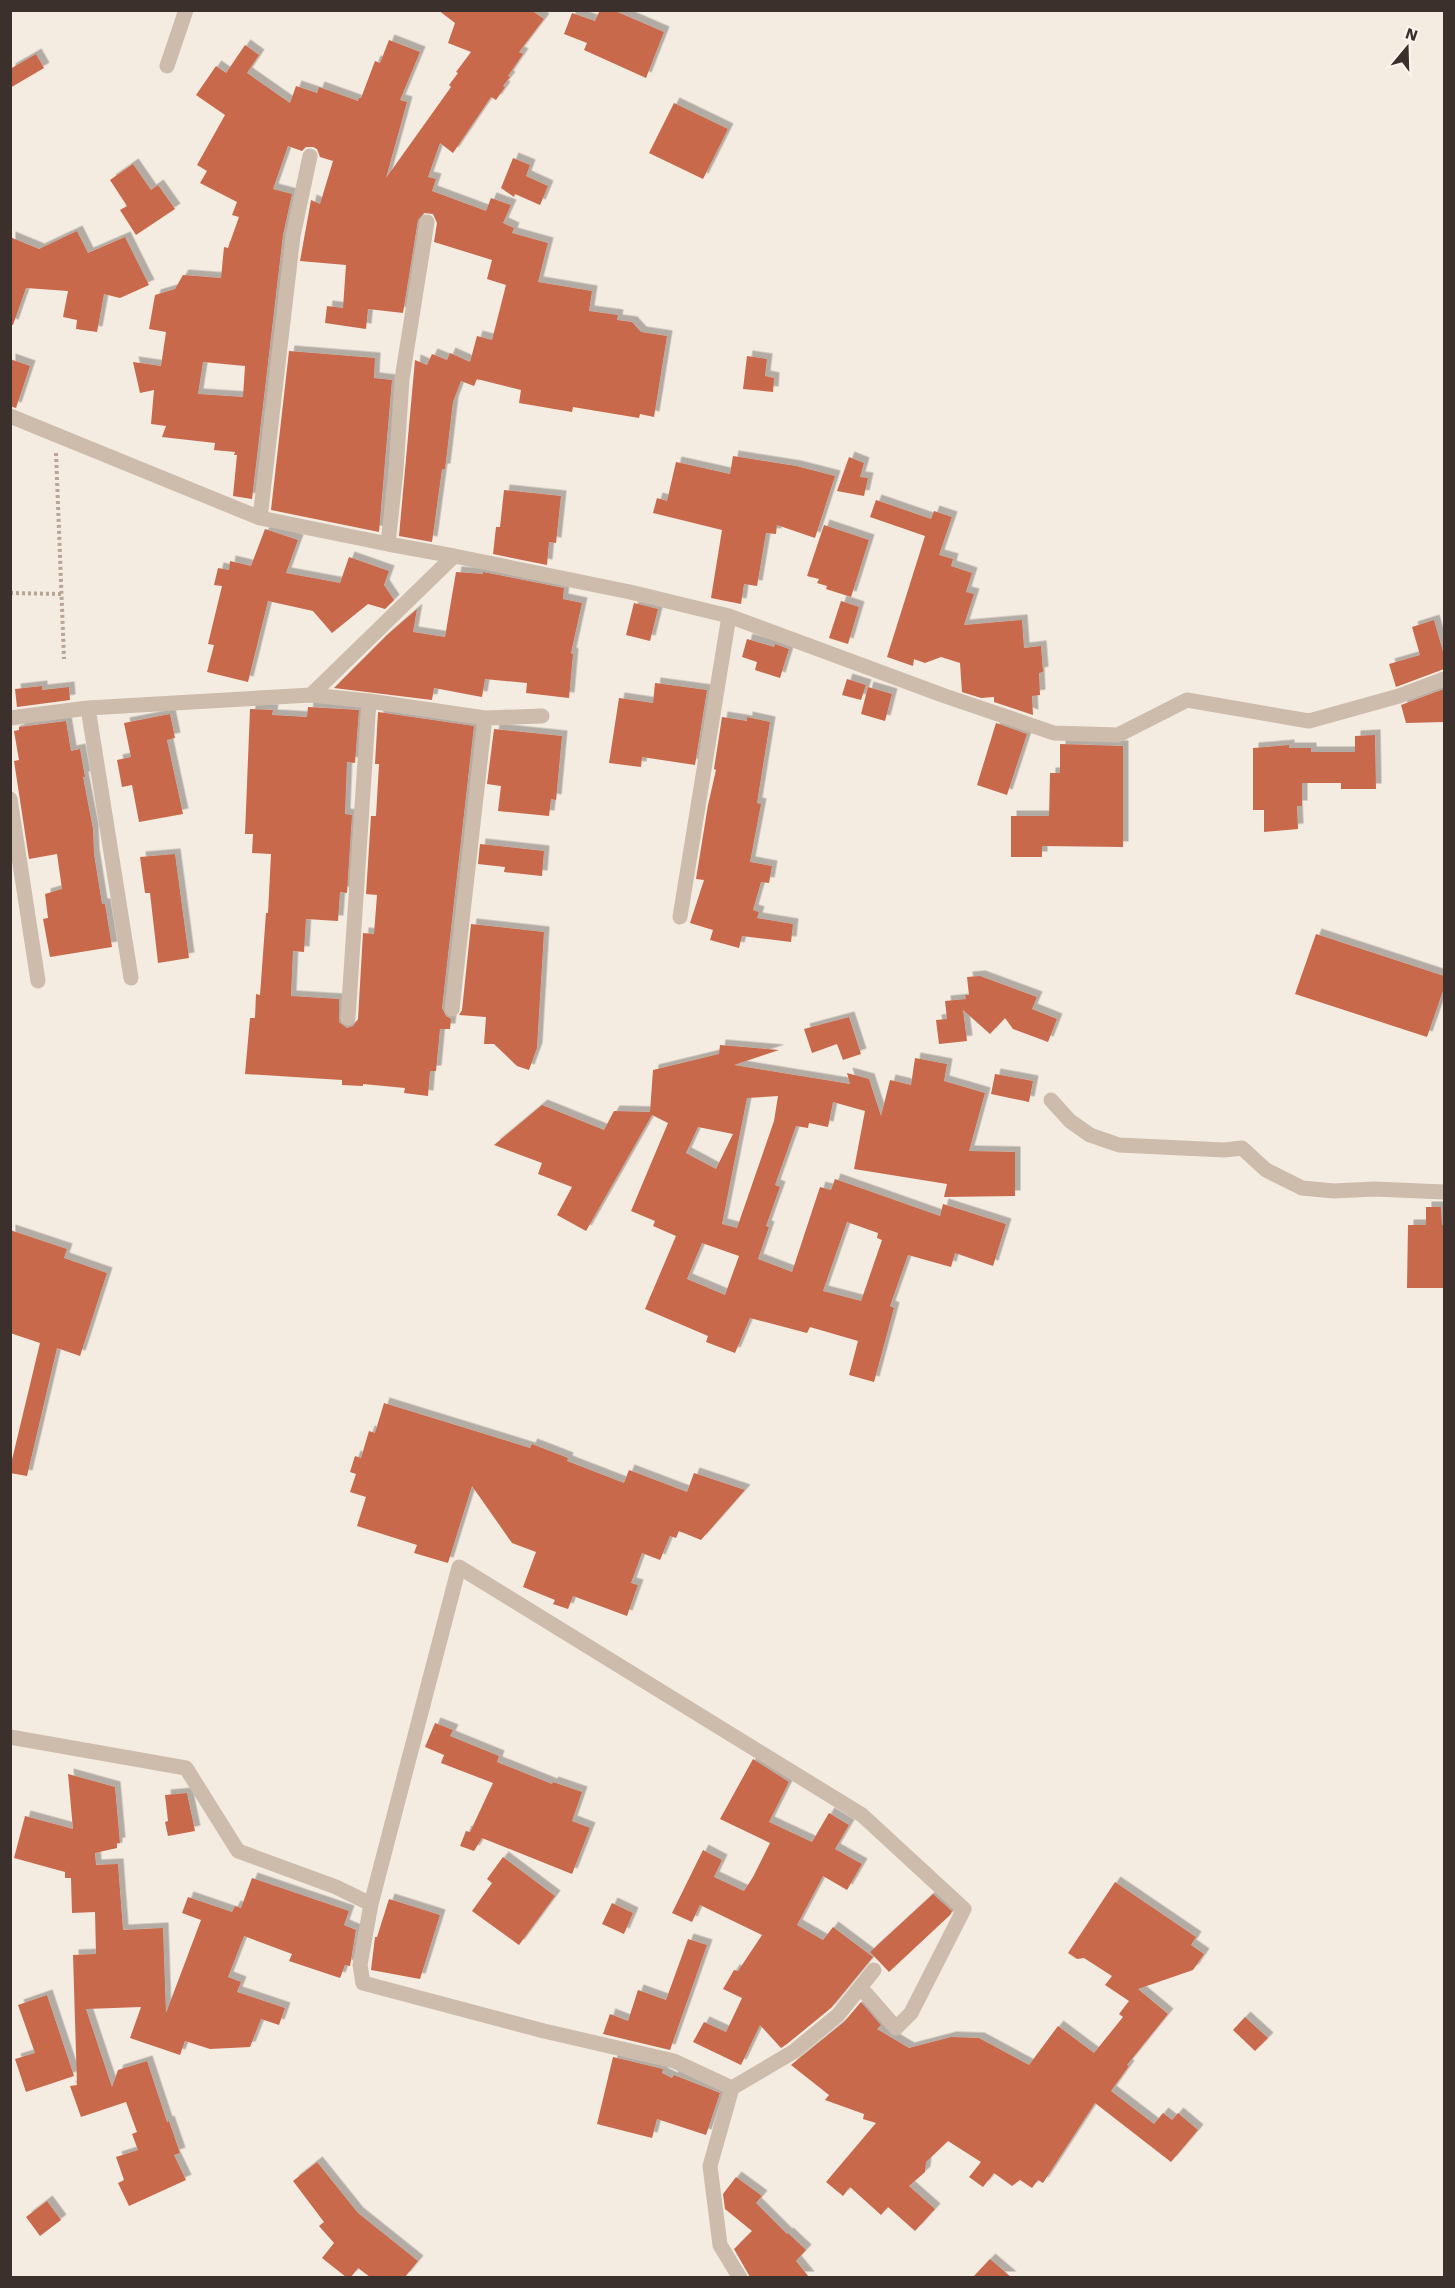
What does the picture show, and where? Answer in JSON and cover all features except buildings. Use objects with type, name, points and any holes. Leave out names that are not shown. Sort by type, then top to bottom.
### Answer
[{"type":"street","points":[[167,66],[186,10]]},
{"type":"street","points":[[260,518],[293,236],[310,156]]},
{"type":"street","points":[[388,544],[402,379],[427,222]]},
{"type":"street","points":[[10,416],[260,518],[630,592],[729,616],[945,696],[1054,733],[1118,735],[1187,700],[1309,721],[1399,696],[1444,679]]},
{"type":"street","points":[[311,695],[454,556]]},
{"type":"street","points":[[680,917],[729,616]]},
{"type":"street","points":[[10,718],[88,708],[311,695],[484,718],[542,716]]},
{"type":"street","points":[[348,1018],[369,701]]},
{"type":"street","points":[[88,708],[131,978]]},
{"type":"street","points":[[452,1009],[484,718]]},
{"type":"street","points":[[10,799],[38,981]]},
{"type":"street","points":[[1051,1100],[1070,1121],[1090,1135],[1119,1145],[1224,1150],[1242,1148],[1266,1170],[1302,1188],[1334,1191],[1374,1189],[1444,1192]]},
{"type":"street","points":[[732,2088],[674,2061],[544,2031],[363,1983],[360,1965],[371,1904],[459,1567],[862,1815],[964,1909],[911,2013],[896,2028],[861,1988]]},
{"type":"street","points":[[10,1737],[186,1768],[238,1851],[336,1887],[371,1904]]},
{"type":"street","points":[[740,2277],[720,2245],[710,2166],[732,2088],[792,2052],[838,2015],[874,1970]]},
{"type":"path","points":[[56,435],[64,659]]},
{"type":"path","points":[[10,593],[61,594]]}]
